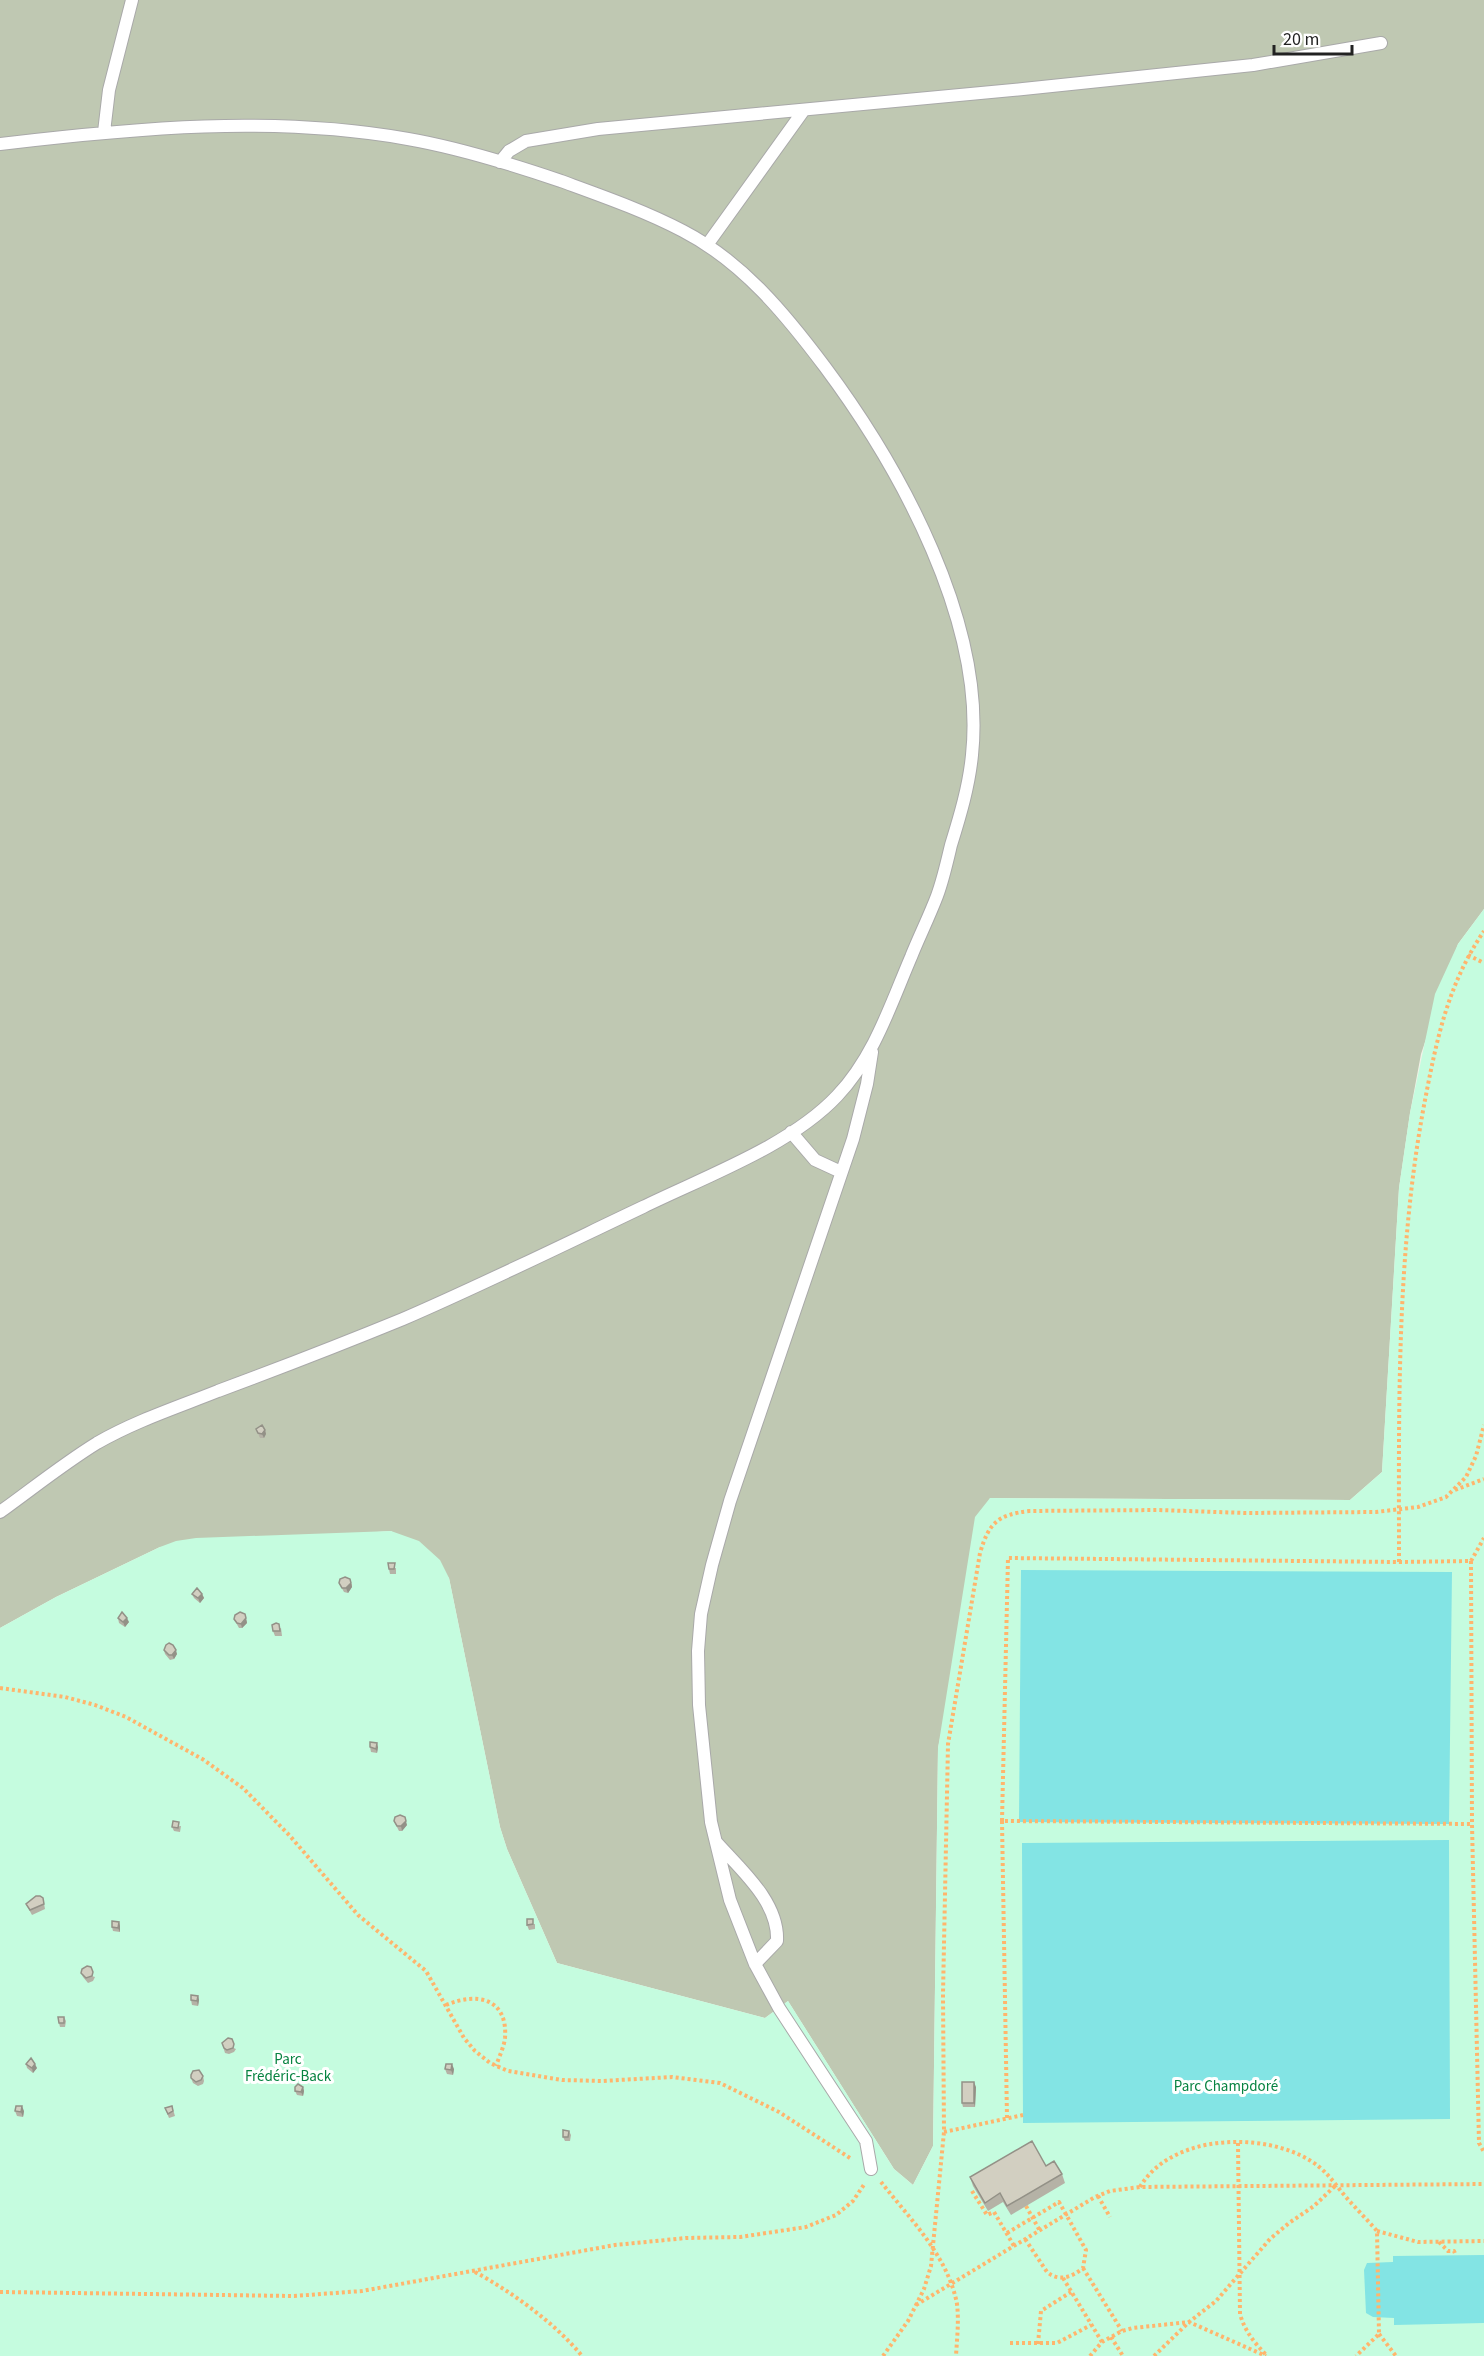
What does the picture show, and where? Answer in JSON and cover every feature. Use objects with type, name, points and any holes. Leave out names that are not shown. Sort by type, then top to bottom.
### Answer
[{"type":"lane","points":[[104,132],[109,90],[132,0]]},
{"type":"lane","points":[[500,162],[509,151],[526,141],[598,129],[1253,65],[1381,44]]},
{"type":"lane","points":[[707,245],[804,110]]},
{"type":"lane","points":[[0,144],[160,128],[270,127],[358,131],[443,146],[500,162],[589,191],[684,231],[742,271],[797,330],[880,447],[928,539],[953,608],[964,649],[971,690],[973,723],[973,754],[966,791],[938,894],[873,1047],[834,1100],[791,1132],[740,1160],[507,1272],[406,1317],[134,1425],[99,1442],[0,1512]]},
{"type":"lane","points":[[872,2169],[866,2141],[779,2008],[755,1964],[730,1900],[711,1822],[699,1705],[698,1651],[701,1614],[730,1501],[841,1172],[867,1084],[873,1047]]},
{"type":"lane","points":[[791,1132],[815,1160],[841,1172]]},
{"type":"lane","points":[[716,1841],[759,1892],[774,1920],[777,1941],[755,1964]]},
{"type":"path","points":[[1399,1562],[1400,1346],[1412,1178],[1422,1116],[1448,1000],[1468,955],[1484,931]]},
{"type":"path","points":[[1468,955],[1484,963]]},
{"type":"path","points":[[1455,1490],[1466,1477],[1473,1462],[1482,1440],[1484,1425]]},
{"type":"path","points":[[883,2356],[898,2336],[915,2306],[924,2289],[931,2266],[944,2132],[943,1994],[948,1744],[980,1553],[992,1525],[1011,1514],[1029,1511],[1158,1510],[1246,1513],[1399,1510],[1436,1501],[1455,1490],[1484,1479]]},
{"type":"path","points":[[1484,1538],[1471,1561],[1472,1824],[1479,2143],[1484,2152]]},
{"type":"path","points":[[1007,2118],[1002,1821],[1008,1558],[1471,1561]]},
{"type":"path","points":[[0,1688],[65,1697],[116,1713],[156,1732],[227,1776],[261,1805],[358,1915],[426,1971],[464,2038],[475,2051],[496,2066],[508,2071],[562,2080],[602,2081],[672,2077],[720,2084],[748,2095],[779,2112],[847,2157],[872,2169],[932,2245],[950,2284],[957,2304],[957,2356]]},
{"type":"path","points":[[1002,1821],[1472,1824]]},
{"type":"path","points":[[446,2005],[473,1997],[492,2004],[500,2011],[505,2025],[505,2041],[496,2066]]},
{"type":"path","points":[[944,2132],[1023,2115]]},
{"type":"path","points":[[1238,2143],[1240,2314],[1244,2327],[1266,2356]]},
{"type":"path","points":[[1140,2187],[1154,2169],[1181,2153],[1208,2145],[1259,2143],[1288,2149],[1322,2169],[1377,2231],[1418,2242],[1484,2241]]},
{"type":"path","points":[[0,2292],[294,2296],[362,2291],[615,2245],[686,2238],[740,2237],[807,2227],[836,2215],[853,2201],[872,2169]]},
{"type":"path","points":[[915,2306],[1066,2214],[1110,2191],[1140,2187],[1484,2184]]},
{"type":"path","points":[[1154,2356],[1189,2322],[1216,2301],[1276,2234],[1314,2206],[1336,2186]]},
{"type":"path","points":[[972,2191],[987,2215],[994,2212],[1014,2246]]},
{"type":"path","points":[[1098,2196],[1110,2217]]},
{"type":"path","points":[[1007,2233],[1059,2202],[1086,2250],[1083,2268],[1063,2278],[1052,2276],[1025,2239]]},
{"type":"path","points":[[1026,2206],[1040,2230]]},
{"type":"path","points":[[1377,2231],[1379,2334],[1396,2356]]},
{"type":"path","points":[[1438,2242],[1448,2251],[1454,2251],[1455,2256]]},
{"type":"path","points":[[1083,2268],[1122,2331]]},
{"type":"path","points":[[475,2272],[493,2282],[538,2315],[559,2332],[582,2356]]},
{"type":"path","points":[[1063,2278],[1102,2343]]},
{"type":"path","points":[[1038,2344],[1041,2312],[1071,2292]]},
{"type":"path","points":[[1090,2356],[1102,2343],[1122,2331],[1189,2322],[1266,2356]]},
{"type":"path","points":[[1010,2343],[1057,2343],[1092,2325]]},
{"type":"path","points":[[1356,2356],[1379,2334]]},
{"type":"path","points":[[1112,2337],[1123,2356]]},
{"type":"shaded area","points":[[0,0],[1484,0],[1484,909],[1458,944],[1421,1054],[1410,1113],[1399,1188],[1382,1472],[1350,1500],[990,1498],[938,1748],[933,2146],[913,2185],[894,2169],[788,2001],[765,2018],[557,1963],[507,1849],[500,1827],[449,1578],[391,1531],[160,1547],[56,1597],[0,1628]]},
{"type":"green space","points":[[1484,909],[1484,2356],[0,2356],[0,1628],[56,1597],[176,1541],[196,1538],[391,1531],[419,1541],[440,1560],[449,1578],[500,1827],[507,1849],[557,1963],[765,2018],[788,2001],[894,2169],[913,2185],[933,2146],[938,1748],[975,1517],[990,1498],[1350,1500],[1382,1472],[1399,1188],[1410,1113],[1435,994],[1458,944]]},
{"type":"green space","points":[[1021,1570],[1452,1572],[1449,1824],[1019,1822]]},
{"type":"green space","name":"Parc Champdoré","points":[[1449,1840],[1450,2119],[1023,2123],[1022,1843]]},
{"type":"green space","points":[[1484,2255],[1484,2323],[1394,2325],[1394,2318],[1373,2317],[1366,2313],[1364,2270],[1367,2263],[1393,2262],[1393,2256]]},
{"type":"building","points":[[262,1425],[265,1430],[262,1434],[256,1429]]},
{"type":"building","points":[[388,1563],[395,1563],[394,1569],[389,1569]]},
{"type":"building","points":[[345,1577],[350,1579],[351,1583],[346,1588],[342,1588],[339,1583],[340,1579]]},
{"type":"building","points":[[197,1588],[202,1594],[198,1598],[192,1594]]},
{"type":"building","points":[[122,1612],[127,1618],[123,1622],[118,1618]]},
{"type":"building","points":[[240,1612],[245,1614],[246,1618],[241,1624],[234,1619],[235,1615]]},
{"type":"building","points":[[279,1624],[280,1631],[273,1631],[272,1625]]},
{"type":"building","points":[[169,1643],[176,1650],[172,1655],[164,1650]]},
{"type":"building","points":[[370,1742],[377,1743],[376,1749],[370,1747]]},
{"type":"building","points":[[400,1815],[405,1817],[406,1821],[401,1826],[397,1826],[394,1821],[395,1817]]},
{"type":"building","points":[[173,1821],[179,1822],[178,1828],[172,1827]]},
{"type":"building","points":[[36,1896],[43,1898],[44,1904],[30,1910],[26,1904]]},
{"type":"building","points":[[527,1919],[533,1919],[533,1924],[527,1925]]},
{"type":"building","points":[[112,1921],[119,1922],[118,1928],[112,1927]]},
{"type":"building","points":[[87,1966],[91,1967],[93,1972],[92,1976],[86,1978],[81,1973],[82,1969]]},
{"type":"building","points":[[191,1995],[198,1996],[197,2001],[191,2000]]},
{"type":"building","points":[[58,2017],[64,2017],[64,2023],[59,2023]]},
{"type":"building","points":[[228,2038],[232,2039],[234,2044],[233,2048],[227,2050],[222,2043]]},
{"type":"building","points":[[31,2058],[35,2064],[32,2068],[26,2064]]},
{"type":"building","points":[[446,2064],[452,2064],[451,2070],[445,2069]]},
{"type":"building","points":[[199,2070],[203,2076],[196,2082],[191,2075],[193,2071]]},
{"type":"building","points":[[962,2082],[974,2082],[974,2103],[962,2103]]},
{"type":"building","points":[[298,2084],[303,2087],[301,2092],[295,2091]]},
{"type":"building","points":[[16,2106],[22,2106],[21,2112],[15,2111]]},
{"type":"building","points":[[172,2106],[173,2111],[168,2114],[165,2108]]},
{"type":"building","points":[[563,2130],[569,2131],[568,2137],[563,2137]]},
{"type":"building","points":[[1032,2141],[1046,2166],[1054,2161],[1062,2174],[1007,2206],[1000,2193],[985,2203],[970,2177]]},
{"type":"park label","name":"Parc Frédéric-Back","points":[[288,2068]]}]
